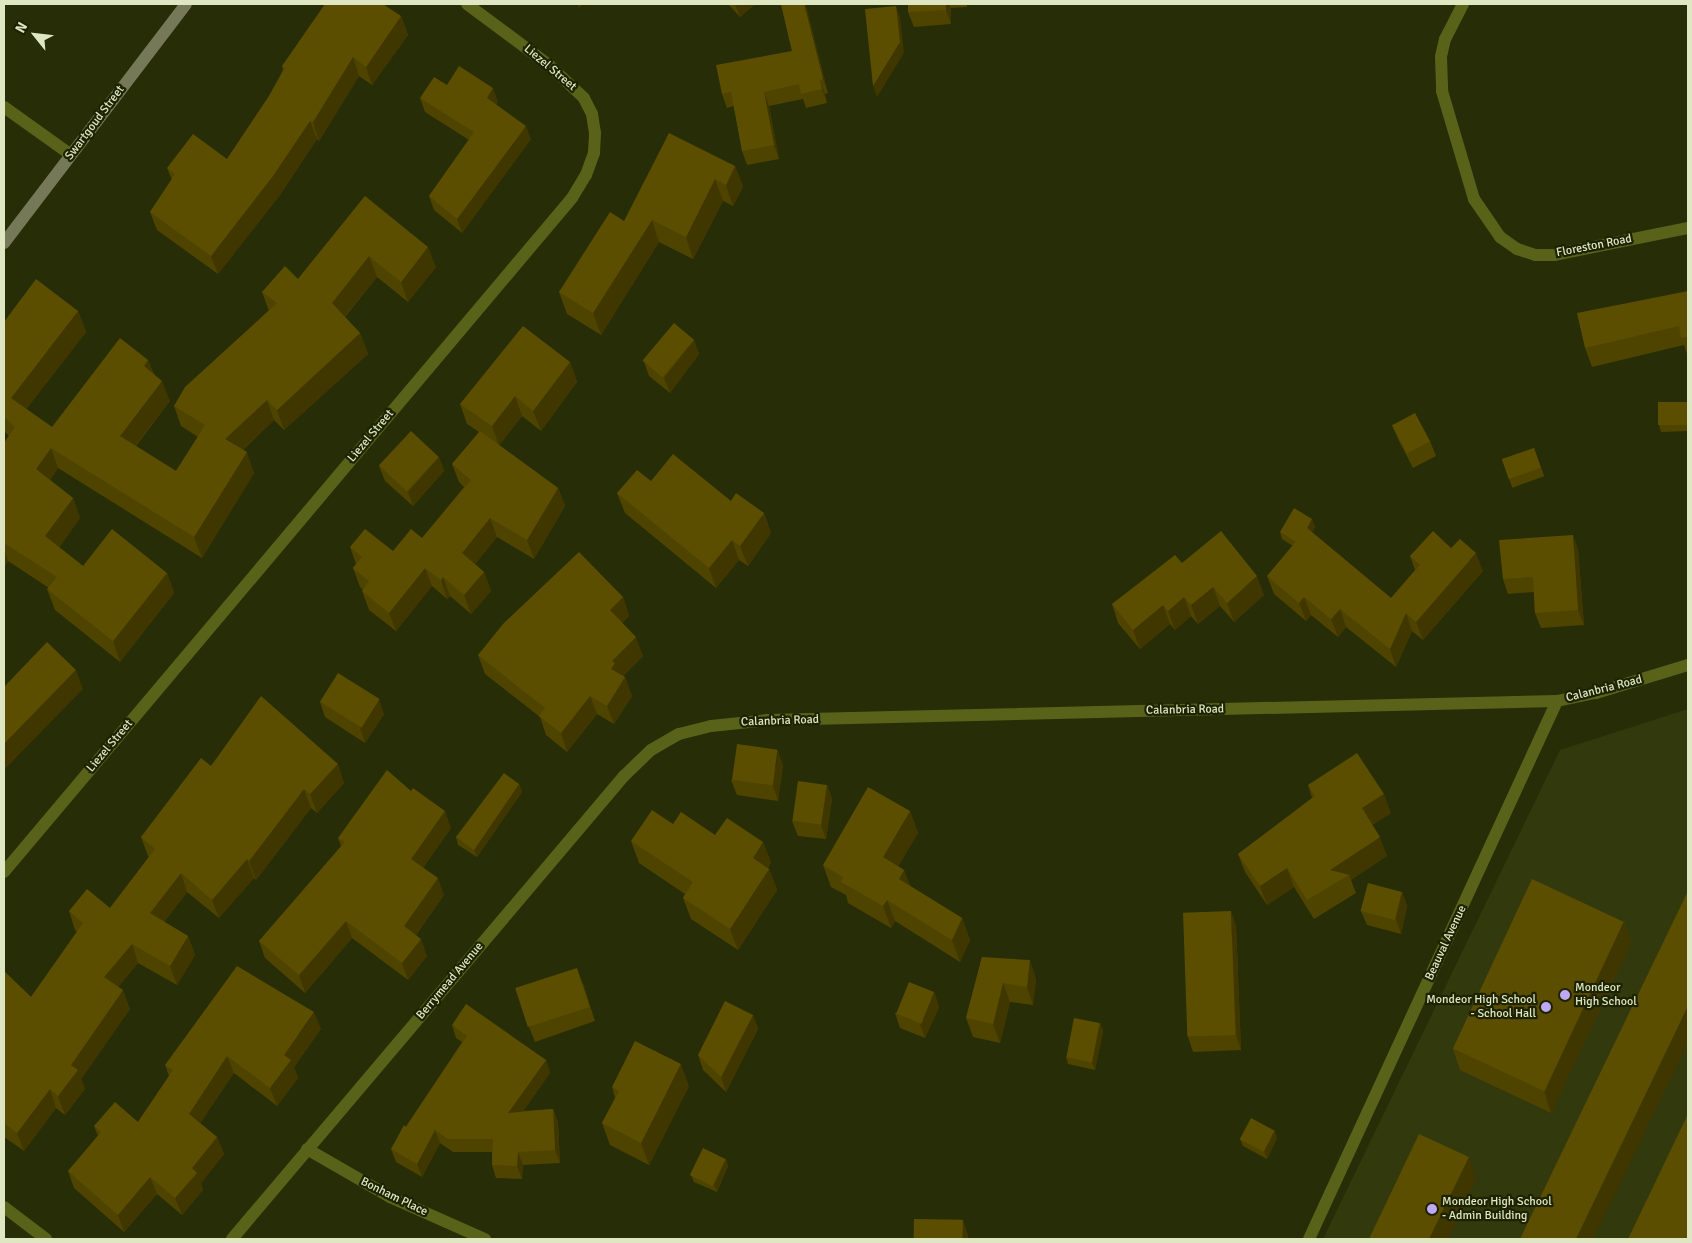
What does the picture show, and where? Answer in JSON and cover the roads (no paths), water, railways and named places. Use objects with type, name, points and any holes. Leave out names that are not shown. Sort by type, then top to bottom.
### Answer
[{"type":"street","name":"Swartgoud Street","points":[[4,243],[186,4]]},
{"type":"street","name":"Liezel Street","points":[[4,872],[572,198],[586,175],[594,153],[596,133],[592,114],[584,98],[549,65],[467,4]]},
{"type":"street","name":"Floreston Road","points":[[1463,4],[1445,39],[1440,74],[1446,110],[1474,199],[1486,221],[1517,249],[1535,255],[1554,255],[1688,228]]},
{"type":"street","points":[[4,107],[71,155]]},
{"type":"street","name":"Calanbria Road","points":[[679,734],[712,726],[768,720],[1557,701],[1596,693],[1688,665]]},
{"type":"street","name":"Beauval Avenue","points":[[1309,1239],[1557,701]]},
{"type":"street","name":"Berrymead Avenue","points":[[232,1239],[624,776],[652,750],[679,734]]},
{"type":"street","name":"Bonham Place","points":[[307,1150],[390,1197],[485,1239]]},
{"type":"street","points":[[4,1207],[46,1239]]},
{"type":"place","name":"Mondeor High School","points":[[1565,995]]},
{"type":"place","name":"Mondeor High School - School Hall","points":[[1546,1007]]},
{"type":"place","name":"Mondeor High School - Admin Building","points":[[1432,1209]]}]
